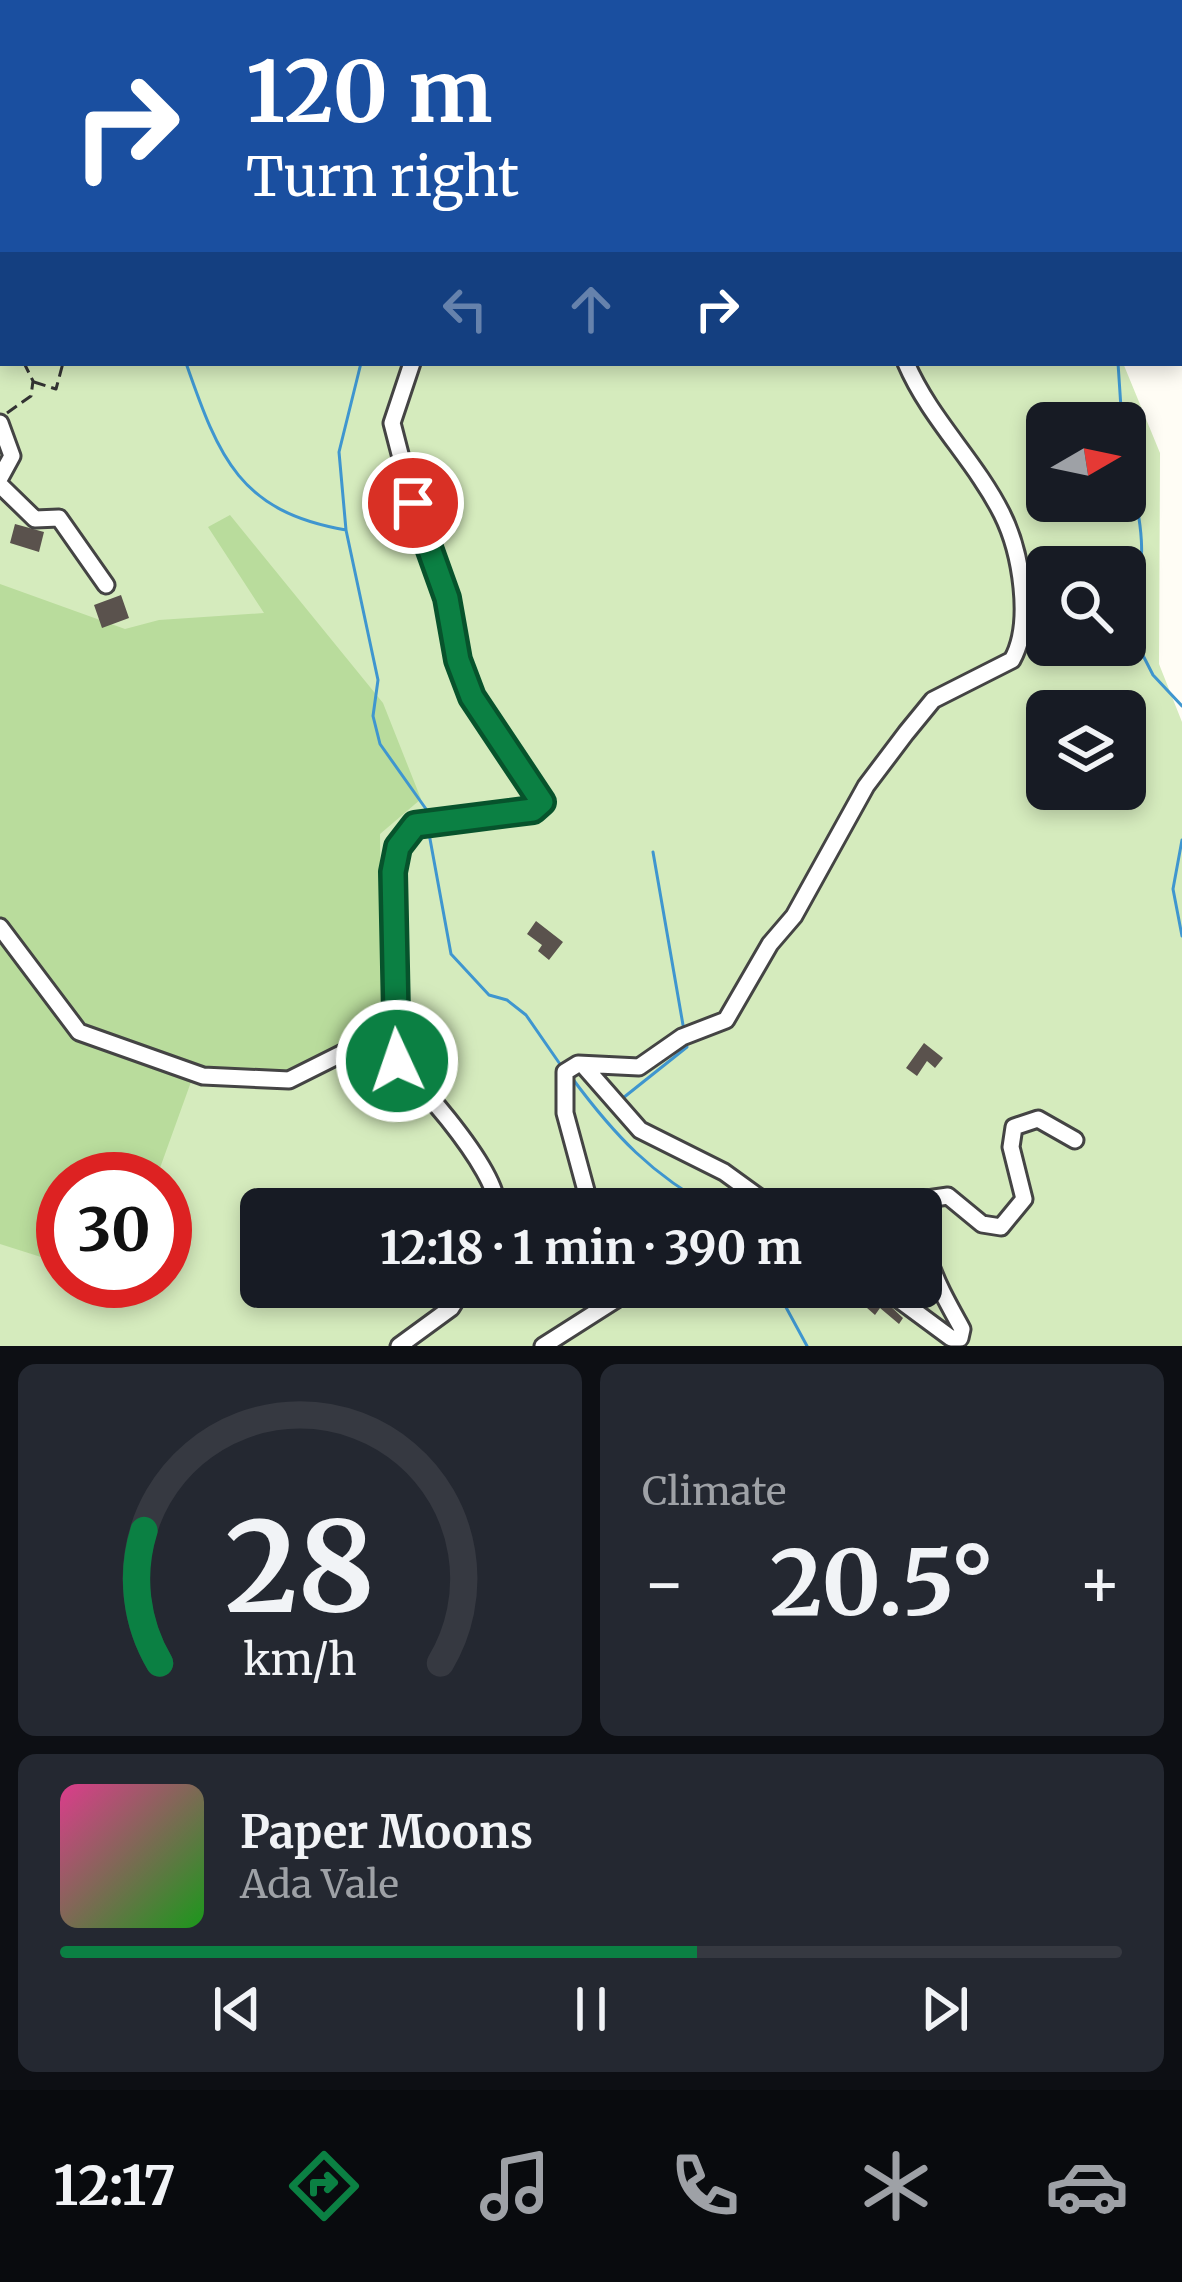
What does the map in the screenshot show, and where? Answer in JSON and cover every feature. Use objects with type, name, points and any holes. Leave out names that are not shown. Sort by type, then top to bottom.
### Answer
[{"type":"street","points":[[397,1061],[393,872],[398,847],[415,825],[533,810],[542,802],[472,697],[458,660],[447,598],[423,543],[392,423],[411,366]]},
{"type":"street","points":[[586,1188],[562,1088],[565,1072],[584,1064],[639,1067],[682,1036],[726,1020],[794,916],[856,802],[906,733],[933,700],[1012,660],[1019,648],[1024,615],[1004,516],[931,413],[908,366]]},
{"type":"street","points":[[0,420],[12,456],[0,482],[35,519],[59,518],[106,585]]},
{"type":"street","points":[[0,927],[79,1032],[203,1076],[289,1080],[371,1039],[397,1061],[493,1179],[494,1188]]},
{"type":"street","points":[[584,1064],[640,1130],[746,1188]]},
{"type":"street","points":[[942,1197],[948,1196],[982,1224],[1001,1227],[1024,1199],[1011,1147],[1014,1127],[1038,1119],[1075,1140]]},
{"type":"street","points":[[910,1308],[951,1338],[960,1338],[962,1329],[942,1292]]},
{"type":"street","points":[[399,1346],[451,1308]]},
{"type":"street","points":[[543,1346],[603,1308]]},
{"type":"path","points":[[25,366],[42,389],[56,389],[61,366]]},
{"type":"path","points":[[0,420],[31,396],[33,381]]},
{"type":"green space","points":[[0,366],[1124,366],[1139,402],[1026,402],[1026,522],[1146,522],[1146,419],[1160,453],[1159,664],[1182,722],[1182,1346],[0,1346]]},
{"type":"green space","points":[[230,515],[383,703],[421,799],[380,834],[382,1026],[294,1070],[255,1073],[196,1068],[166,1152],[36,1152],[36,1255],[0,1244],[0,584],[125,629],[159,620],[264,613],[208,527]]},
{"type":"building","points":[[15,524],[44,532],[39,552],[10,543]]},
{"type":"building","points":[[121,595],[129,618],[102,628],[94,605]]},
{"type":"building","points":[[536,921],[563,942],[549,960],[538,951],[542,945],[527,934]]},
{"type":"building","points":[[924,1043],[943,1058],[935,1068],[927,1061],[917,1076],[906,1068]]},
{"type":"building","points":[[880,1308],[892,1308],[903,1318],[899,1324]]},
{"type":"waterway","points":[[187,366],[223,453],[257,494],[310,522],[346,530]]},
{"type":"waterway","points":[[360,366],[339,452],[346,530],[378,680],[373,716],[380,744],[426,809],[427,819]]},
{"type":"waterway","points":[[1118,366],[1121,402]]},
{"type":"waterway","points":[[1139,522],[1139,580],[1127,624],[1153,675],[1182,706]]},
{"type":"waterway","points":[[428,828],[451,954],[489,995],[507,1000],[526,1015],[562,1067]]},
{"type":"waterway","points":[[1182,840],[1173,889],[1182,936]]},
{"type":"waterway","points":[[653,852],[683,1025]]},
{"type":"waterway","points":[[623,1098],[687,1047]]},
{"type":"waterway","points":[[572,1078],[636,1152],[682,1188]]},
{"type":"waterway","points":[[786,1308],[807,1346]]},
{"type":"route","points":[[397,1061],[393,872],[398,847],[415,825],[533,810],[542,802],[539,791],[472,697],[458,660],[447,598],[423,543],[413,503]]}]
